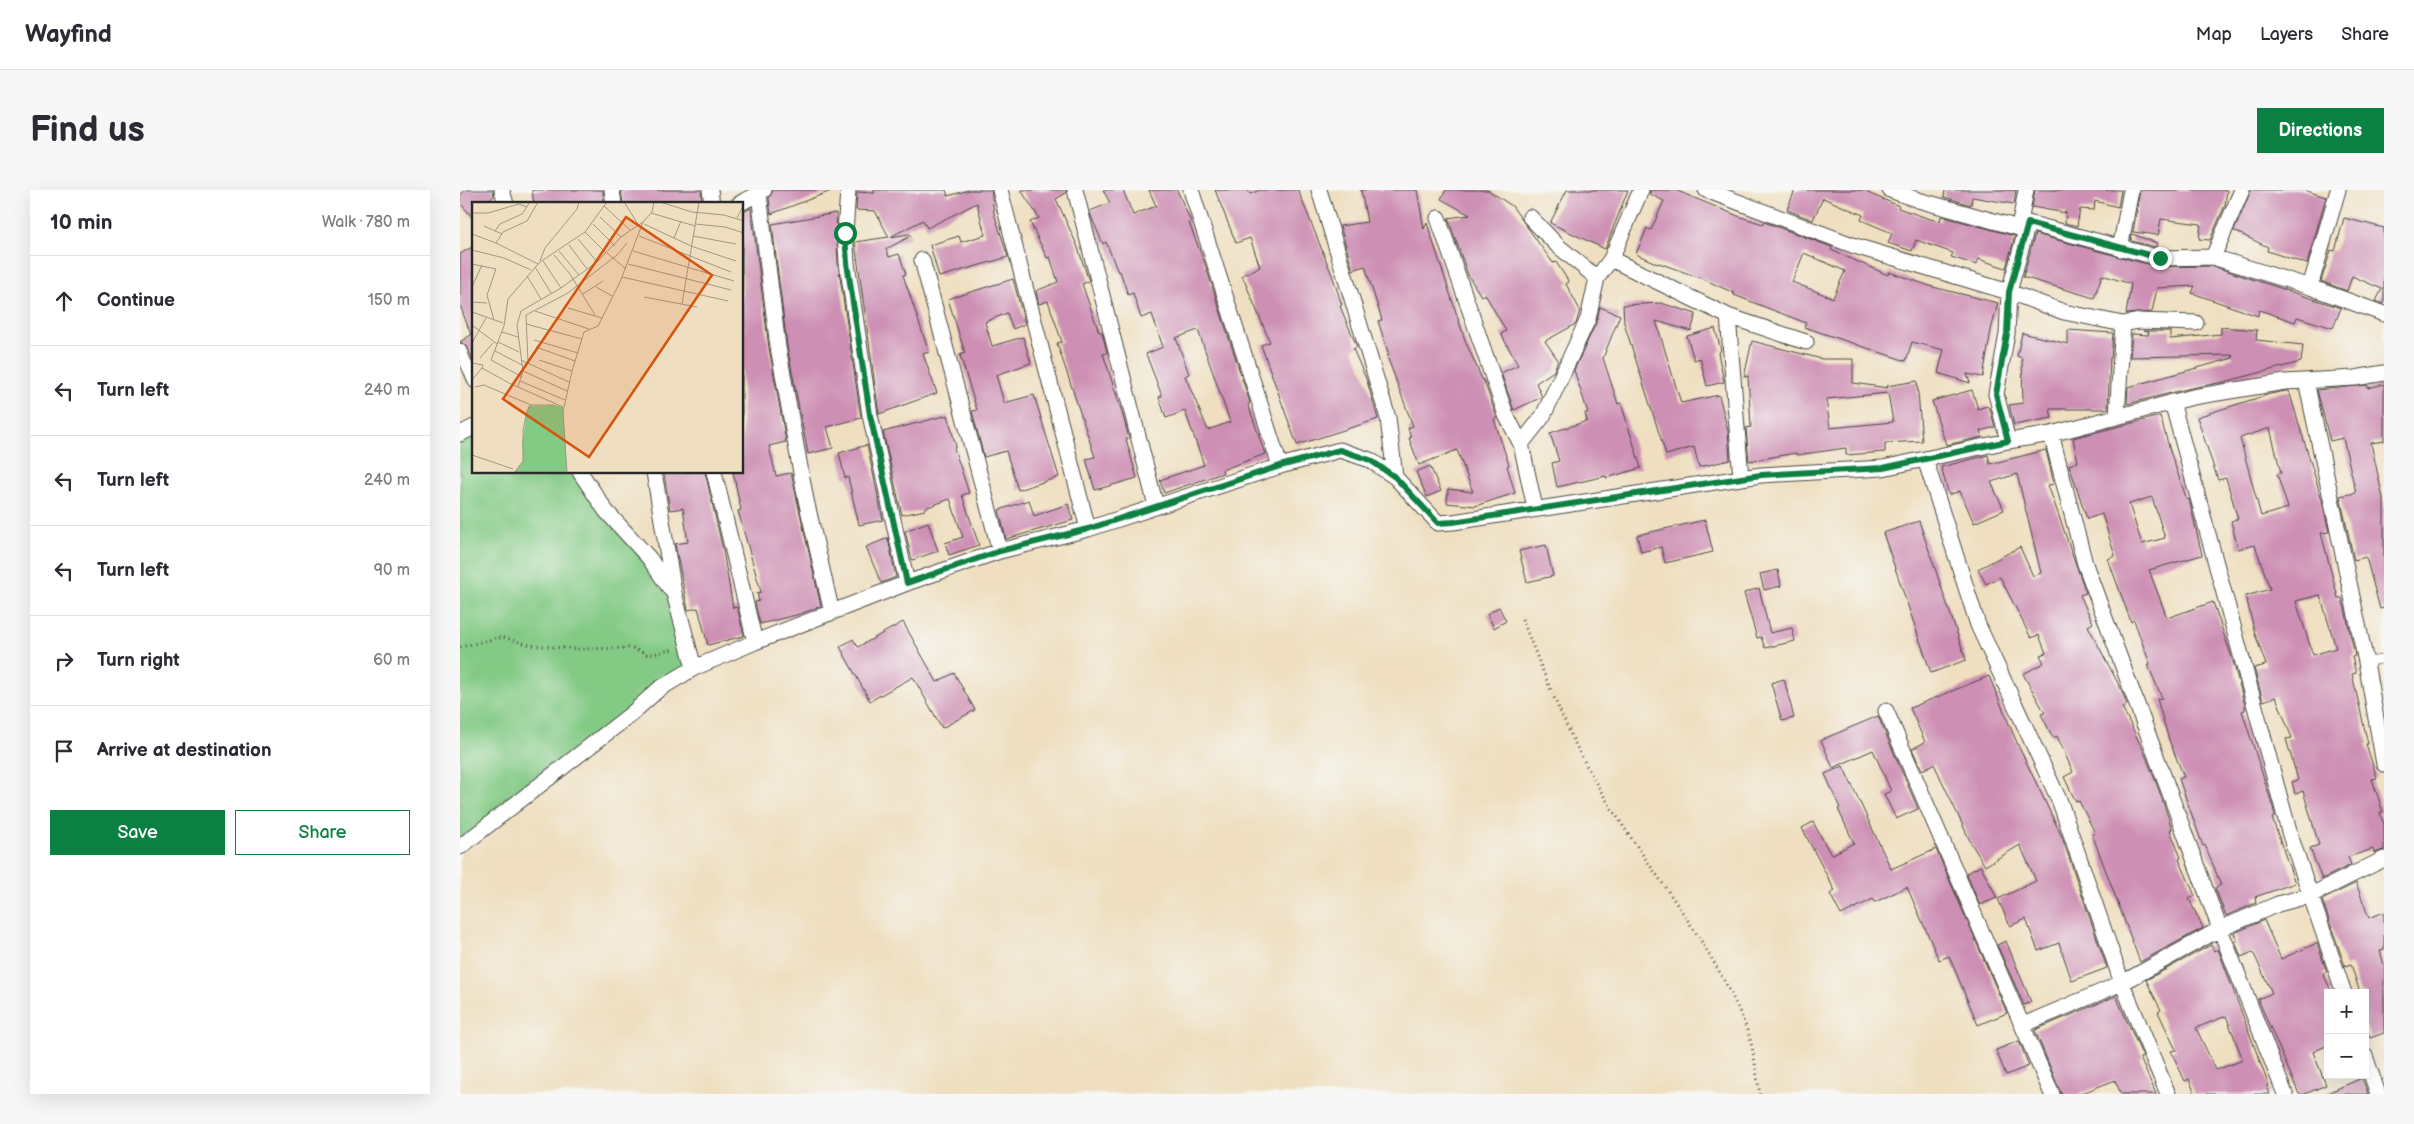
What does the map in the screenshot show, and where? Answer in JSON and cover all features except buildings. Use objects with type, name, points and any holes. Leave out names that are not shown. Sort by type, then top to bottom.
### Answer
[{"type":"street","points":[[848,190],[845,233],[847,263],[870,415],[907,583]]},
{"type":"street","points":[[1000,190],[1088,529]]},
{"type":"street","points":[[1075,190],[1156,506]]},
{"type":"street","points":[[1191,190],[1280,466]]},
{"type":"street","points":[[1319,190],[1388,418],[1395,477]]},
{"type":"street","points":[[1521,444],[1543,416],[1588,319],[1598,278],[1611,259],[1641,190]]},
{"type":"street","points":[[1706,190],[1855,246],[2009,292],[2064,312],[2123,324],[2139,321],[2196,323]]},
{"type":"street","points":[[1890,190],[1919,195],[2023,226],[2160,258],[2213,257],[2310,287],[2384,314]]},
{"type":"street","points":[[2008,441],[1996,394],[2007,334],[2009,292],[2023,226],[2026,190]]},
{"type":"street","points":[[2120,249],[2131,190]]},
{"type":"street","points":[[2213,257],[2242,190]]},
{"type":"street","points":[[2310,287],[2338,190]]},
{"type":"street","points":[[743,202],[761,192],[780,357],[806,500],[832,613]]},
{"type":"street","points":[[1530,217],[1558,246],[1598,278]]},
{"type":"street","points":[[1438,218],[1506,415],[1521,444],[1536,508]]},
{"type":"street","points":[[1611,259],[1728,316],[1806,342]]},
{"type":"street","points":[[922,260],[1000,551]]},
{"type":"street","points":[[1728,316],[1741,478]]},
{"type":"street","points":[[2116,416],[2123,324]]},
{"type":"street","points":[[460,349],[472,377]]},
{"type":"street","points":[[460,847],[630,715],[658,689],[694,668],[755,642],[907,583],[1000,551],[1088,529],[1280,466],[1340,450],[1370,460],[1395,477],[1438,523],[1453,522],[1741,478],[1883,468],[2008,441],[2051,434],[2172,402],[2285,382],[2355,378],[2384,373]]},
{"type":"street","points":[[2306,381],[2366,662],[2384,764]]},
{"type":"street","points":[[2172,402],[2290,835],[2343,989]]},
{"type":"street","points":[[460,434],[472,427]]},
{"type":"street","points":[[2051,434],[2085,564],[2220,929],[2284,1094]]},
{"type":"street","points":[[1925,459],[1978,625],[2060,802],[2122,983],[2168,1094]]},
{"type":"street","points":[[581,474],[606,511],[649,558],[674,593]]},
{"type":"street","points":[[654,474],[674,593],[694,668]]},
{"type":"street","points":[[714,474],[755,642]]},
{"type":"street","points":[[1886,711],[2052,1094]]},
{"type":"street","points":[[2023,1025],[2122,983],[2220,929],[2278,904],[2311,895],[2384,859]]},
{"type":"street","points":[[2369,1068],[2378,1094]]},
{"type":"lane","points":[[2366,662],[2384,658]]},
{"type":"path","points":[[1522,619],[1549,689],[1599,788],[1668,890],[1720,973],[1747,1028],[1760,1094]]},
{"type":"path","points":[[460,647],[502,637],[530,645],[576,649],[632,648],[648,654],[687,647]]},
{"type":"green space","points":[[472,428],[472,474],[581,474],[674,593],[694,668],[460,847],[460,434]]},
{"type":"route","points":[[845,233],[847,263],[870,415],[907,583],[1000,551],[1088,529],[1280,466],[1340,450],[1370,460],[1395,477],[1438,523],[1761,475],[1883,468],[2008,441],[1996,394],[2007,334],[2009,292],[2028,223],[2081,236],[2120,249],[2160,258]]}]
